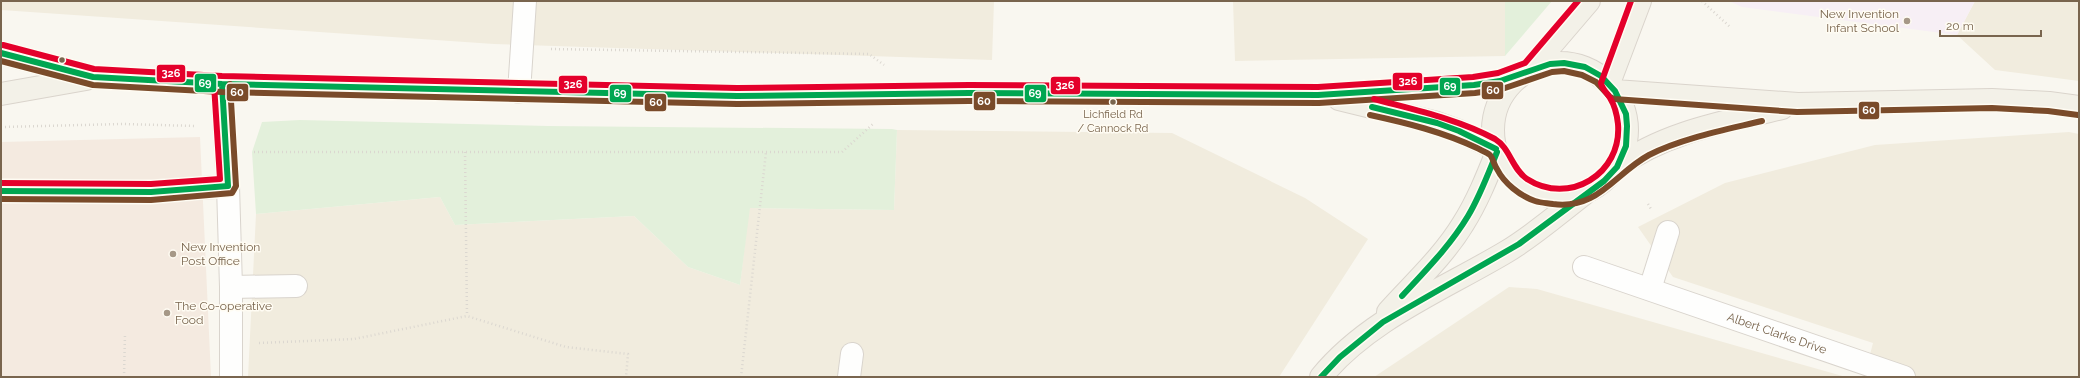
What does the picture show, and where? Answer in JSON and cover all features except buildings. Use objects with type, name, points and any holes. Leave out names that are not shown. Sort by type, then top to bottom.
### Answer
[{"type":"main road","points":[[1588,191],[1575,196],[1562,197],[1538,194],[1513,178],[1497,151],[1493,135],[1494,119],[1500,100],[1510,85],[1527,72],[1589,1]]},
{"type":"main road","points":[[1612,87],[1640,1]]},
{"type":"main road","points":[[1,53],[93,77],[222,84],[737,96],[969,93],[1318,95],[1474,85],[1500,81],[1550,64],[1564,63],[1585,67],[1612,87],[1626,114],[1626,146],[1617,167]]},
{"type":"main road","points":[[1,94],[93,77]]},
{"type":"main road","points":[[1612,87],[1798,104],[1992,100],[2049,103],[2079,107]]},
{"type":"main road","points":[[1318,95],[1438,123],[1459,131],[1497,151]]},
{"type":"main road","points":[[1321,377],[1348,348],[1375,327],[1508,251],[1588,191],[1604,181],[1617,167],[1646,148],[1671,138],[1798,104]]},
{"type":"main road","points":[[1375,327],[1447,247],[1463,225],[1477,198],[1497,151]]},
{"type":"street","points":[[519,92],[526,1]]},
{"type":"street","points":[[222,84],[228,186],[231,287],[230,377]]},
{"type":"street","points":[[1,192],[151,192],[228,186]]},
{"type":"street","points":[[1650,289],[1668,232]]},
{"type":"street","name":"Albert Clarke Drive","points":[[1584,267],[1904,377]]},
{"type":"street","points":[[231,287],[296,286]]},
{"type":"street","points":[[849,377],[852,354]]},
{"type":"path","points":[[1702,1],[1730,27]]},
{"type":"path","points":[[522,48],[869,54],[885,66]]},
{"type":"path","points":[[225,152],[842,152],[875,122]]},
{"type":"path","points":[[1,127],[122,124],[204,126]]},
{"type":"path","points":[[465,152],[467,316]]},
{"type":"path","points":[[741,377],[766,152]]},
{"type":"path","points":[[231,344],[354,339],[467,316],[566,347],[628,354],[626,377]]},
{"type":"path","points":[[124,377],[125,333]]},
{"type":"shaded area","points":[[1,1],[994,1],[992,60],[494,44],[1,10]]},
{"type":"shaded area","points":[[1233,1],[1505,1],[1505,56],[1235,61]]},
{"type":"shaded area","name":"New Invention Infant School","points":[[1729,1],[1975,1],[1957,35],[1742,7]]},
{"type":"shaded area","points":[[1975,1],[2079,1],[2079,81],[1995,70],[1957,35]]},
{"type":"shaded area","points":[[897,130],[1172,133],[1305,198],[1368,239],[1279,377],[248,377],[256,214],[440,197],[455,225],[634,216],[688,267],[740,285],[749,208],[894,210]]},
{"type":"shaded area","points":[[2069,132],[2079,134],[2079,377],[1864,377],[1873,343],[1673,277],[1638,227],[1725,183],[1875,145]]},
{"type":"shaded area","points":[[200,137],[211,377],[1,377],[1,142]]},
{"type":"shaded area","points":[[1509,287],[1537,289],[1846,377],[1374,377]]},
{"type":"green space","points":[[1505,1],[1552,1],[1505,56]]},
{"type":"green space","points":[[300,120],[548,126],[892,129],[897,130],[894,210],[750,208],[740,285],[688,267],[634,216],[455,225],[440,197],[256,214],[252,152],[262,122]]},
{"type":"transit line","name":"326","points":[[3,45],[94,69],[222,76],[737,88],[969,85],[1318,87],[1473,77],[1498,73],[1525,63],[1578,1]]},
{"type":"transit line","name":"326","points":[[1374,99],[1451,120],[1481,132],[1500,143],[1518,170],[1527,179],[1543,186],[1560,189],[1575,187],[1590,180],[1602,170],[1611,157],[1617,142],[1618,124],[1616,111],[1601,83],[1631,1]]},
{"type":"transit line","name":"69","points":[[1,53],[93,77],[222,84],[737,96],[969,93],[1318,95],[1474,85],[1500,81],[1550,64],[1564,63],[1585,67],[1601,76],[1615,91],[1626,114],[1627,126],[1626,146],[1617,167],[1604,181],[1519,244],[1383,322],[1340,357],[1321,377]]},
{"type":"transit line","name":"60","points":[[1,61],[93,85],[222,92],[737,104],[969,101],[1319,103],[1475,93],[1502,89],[1552,72],[1564,71],[1582,75],[1596,82],[1610,97],[1614,99],[1797,112],[1992,108],[2048,111],[2078,115]]},
{"type":"transit line","name":"326","points":[[1,183],[151,184],[220,179],[214,84]]},
{"type":"transit line","name":"69","points":[[222,84],[228,186]]},
{"type":"transit line","name":"60","points":[[1,199],[151,200],[232,193],[236,186],[230,84]]},
{"type":"transit line","name":"69","points":[[1372,107],[1437,123],[1459,131],[1496,149]]},
{"type":"transit line","name":"60","points":[[1370,115],[1425,128],[1477,148],[1490,155],[1500,174],[1513,188],[1529,199],[1553,204],[1582,202],[1594,196],[1637,163],[1662,149],[1704,135],[1762,121]]},
{"type":"transit line","name":"69","points":[[1402,296],[1437,258],[1461,227],[1484,185],[1497,152]]},
{"type":"transit line","name":"69","points":[[1,191],[151,192],[228,186]]},
{"type":"place","name":"New Invention Infant School","points":[[1907,21]]},
{"type":"place","name":"Lichfield Rd / Cannock Rd","points":[[1113,102]]},
{"type":"place","name":"New Invention Post Office","points":[[173,254]]},
{"type":"place","name":"The Co-operative Food","points":[[167,313]]}]
